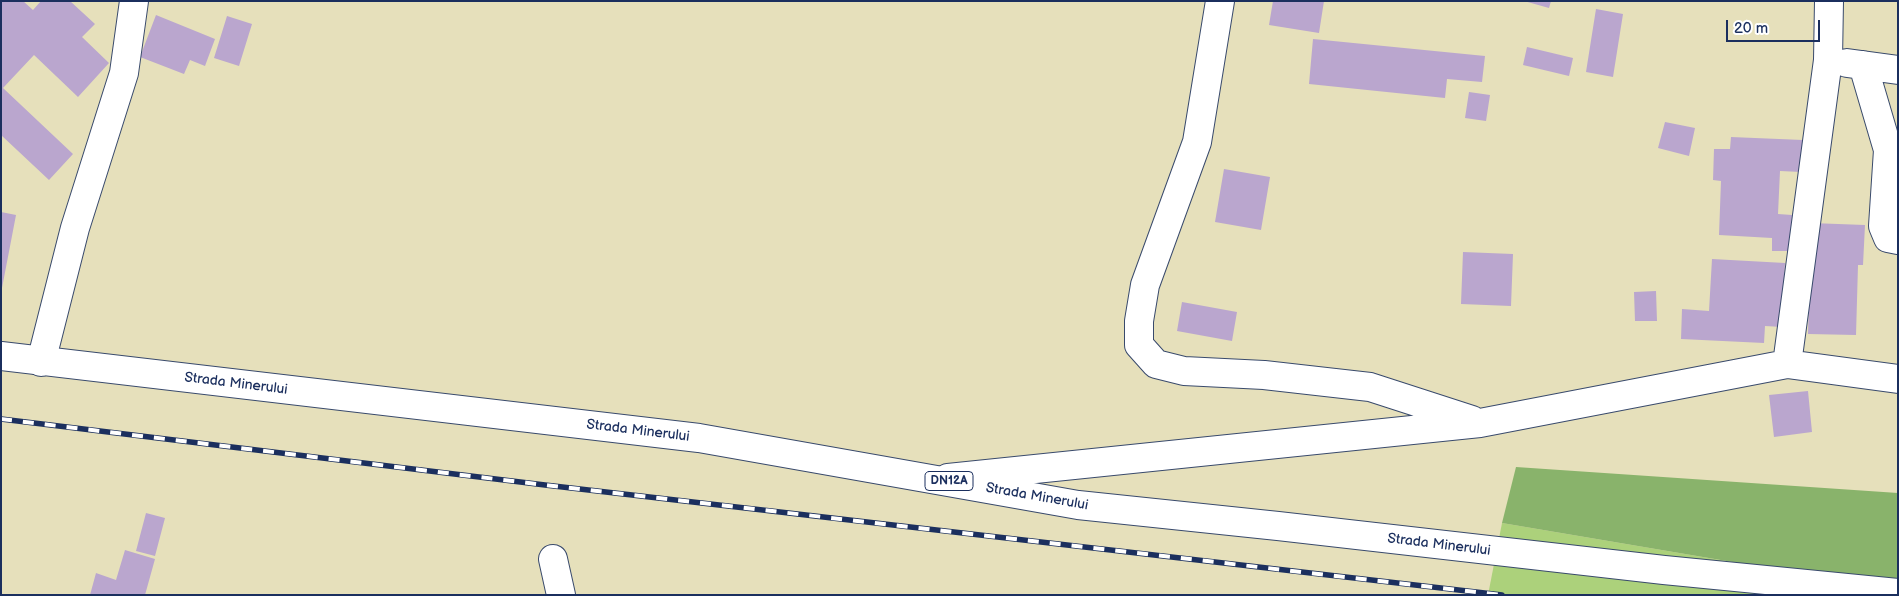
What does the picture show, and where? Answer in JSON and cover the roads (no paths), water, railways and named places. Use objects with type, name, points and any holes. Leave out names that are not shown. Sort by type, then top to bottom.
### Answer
[{"type":"street","points":[[41,362],[75,228],[124,73],[134,1]]},
{"type":"street","points":[[1220,1],[1197,142],[1144,285],[1139,321],[1139,346],[1156,364],[1184,371],[1264,375],[1370,387],[1480,423]]},
{"type":"street","points":[[1787,364],[1828,60],[1829,1]]},
{"type":"street","points":[[1828,60],[1898,70]]},
{"type":"street","points":[[1863,65],[1888,150],[1883,226],[1888,238],[1898,240]]},
{"type":"street","name":"Strada Minerului","points":[[1,356],[699,438],[1078,505],[1898,594]]},
{"type":"street","points":[[939,479],[1480,423],[1787,364],[1898,379]]},
{"type":"street","points":[[553,560],[561,595]]},
{"type":"railway","points":[[1,419],[545,485],[1502,595]]}]
